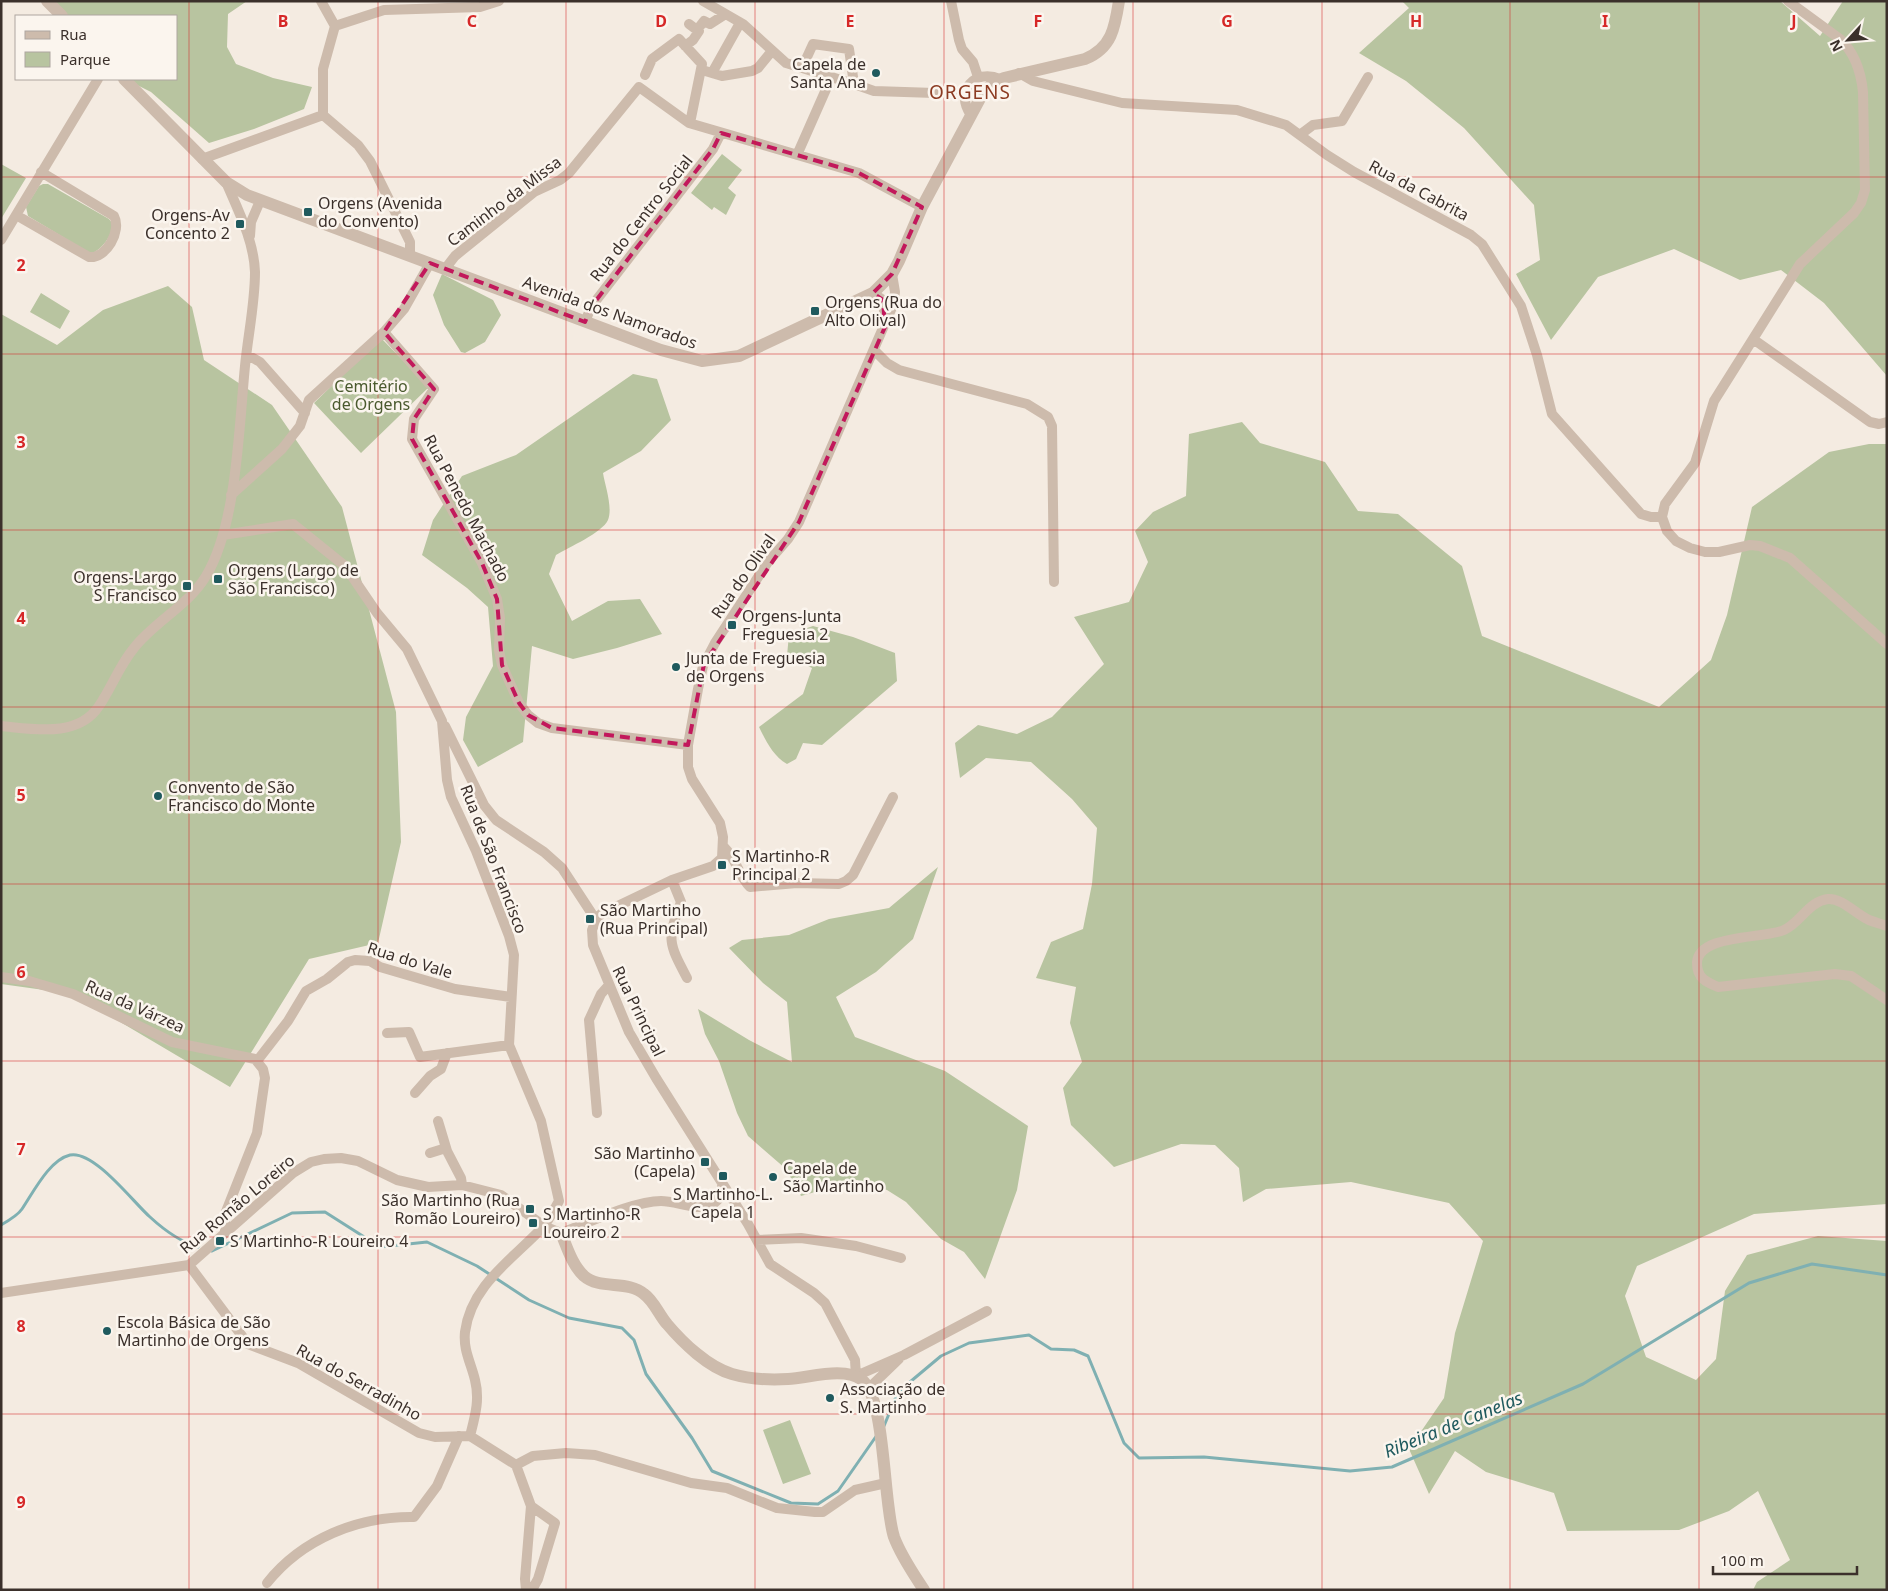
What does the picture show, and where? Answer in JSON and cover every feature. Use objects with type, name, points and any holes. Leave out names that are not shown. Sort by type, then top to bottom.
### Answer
[{"type":"street","points":[[47,1],[61,15]]},
{"type":"street","points":[[321,1],[335,26],[323,69],[323,114],[358,146],[370,161],[410,242],[410,256]]},
{"type":"street","points":[[335,26],[384,10],[480,7],[499,1]]},
{"type":"street","points":[[703,1],[740,23],[771,52],[786,63],[874,91],[965,94]]},
{"type":"street","points":[[951,1],[962,49],[973,62],[978,77]]},
{"type":"street","name":"Avenida dos Namorados","points":[[125,80],[226,182],[247,195],[661,350],[702,361],[739,356],[873,293],[892,274],[922,207],[983,93],[1000,79],[1019,73],[1086,59],[1096,54],[1106,46],[1114,30],[1119,1]]},
{"type":"street","points":[[1788,1],[1848,46],[1856,63],[1861,76],[1865,190],[1861,203],[1854,213],[1800,264],[1752,339],[1714,401],[1694,463],[1689,474],[1680,482],[1665,504],[1662,517],[1672,536],[1690,548],[1705,552],[1719,552],[1750,545],[1760,546],[1790,558],[1887,644]]},
{"type":"street","points":[[686,48],[699,31],[693,27],[704,21],[710,24],[724,15]]},
{"type":"street","points":[[712,73],[740,23]]},
{"type":"street","points":[[645,75],[652,59],[659,52],[679,40],[702,64],[690,123],[859,173],[922,207]]},
{"type":"street","points":[[802,68],[812,44],[849,49],[854,84]]},
{"type":"street","points":[[702,70],[722,76],[756,69],[771,52]]},
{"type":"street","name":"Rua da Cabrita","points":[[1019,73],[1033,81],[1122,103],[1237,110],[1286,125],[1301,134],[1327,156],[1471,235],[1482,244],[1521,306],[1537,355],[1552,414],[1641,514],[1650,517],[1662,517]]},
{"type":"street","points":[[971,114],[966,108],[965,94],[967,87],[978,77],[992,76],[1000,79]]},
{"type":"street","points":[[1301,134],[1313,125],[1342,121],[1368,77]]},
{"type":"street","points":[[797,155],[831,78]]},
{"type":"street","points":[[1,240],[97,80]]},
{"type":"street","name":"Caminho da Missa","points":[[445,269],[456,256],[534,192],[560,180],[569,172],[639,86],[674,114],[690,123]]},
{"type":"street","points":[[202,159],[323,114]]},
{"type":"street","name":"Rua do Centro Social","points":[[585,322],[591,307],[713,149],[721,132]]},
{"type":"street","points":[[16,215],[89,257],[96,258],[102,255],[116,230],[117,222],[114,216],[41,172]]},
{"type":"street","points":[[1,726],[64,729],[91,716],[99,707],[120,667],[134,647],[201,583],[223,535],[231,495],[255,271],[243,223],[226,182]]},
{"type":"street","points":[[243,223],[243,207],[247,195]]},
{"type":"street","points":[[250,247],[250,222],[260,201]]},
{"type":"street","points":[[231,495],[282,450],[300,426],[308,400],[384,332],[404,309],[430,263]]},
{"type":"street","name":"Rua do Olival","points":[[724,847],[720,823],[692,779],[688,768],[688,745],[704,664],[715,642],[799,522],[893,306],[895,292],[892,274]]},
{"type":"street","name":"Rua do Olival","points":[[873,293],[883,300],[885,327]]},
{"type":"street","name":"Rua Penedo Machado","points":[[384,332],[434,389],[414,419],[412,439],[482,563],[497,599],[500,618],[499,650],[502,665],[528,715],[538,723],[552,728],[688,745]]},
{"type":"street","points":[[1752,339],[1870,422],[1879,424],[1887,422]]},
{"type":"street","points":[[874,350],[887,363],[899,370],[1027,404],[1048,417],[1052,426],[1054,582]]},
{"type":"street","points":[[246,357],[260,362],[304,412]]},
{"type":"street","name":"Rua de São Francisco","points":[[223,535],[293,524],[345,566],[407,649],[442,721],[451,797],[476,851],[509,936],[514,955],[508,1045],[541,1121],[558,1187],[559,1202],[544,1226]]},
{"type":"street","points":[[442,721],[484,805],[496,820],[544,852],[562,868],[596,920],[601,914],[672,880],[713,866],[722,858],[724,847]]},
{"type":"street","points":[[724,847],[733,856],[744,882],[750,888],[797,883],[839,884],[853,875],[893,797]]},
{"type":"street","points":[[672,880],[681,902],[670,932],[670,940],[675,956],[687,978]]},
{"type":"street","points":[[1887,926],[1869,920],[1835,900],[1827,899],[1816,904],[1787,929],[1772,934],[1714,942],[1702,950],[1697,959],[1697,971],[1704,981],[1718,987],[1835,974],[1851,976],[1887,1000]]},
{"type":"street","name":"Rua Principal","points":[[596,920],[592,939],[609,986],[633,1039],[722,1182],[770,1264],[814,1292],[825,1303],[854,1360],[856,1376]]},
{"type":"street","name":"Rua do Vale","points":[[257,1061],[288,1021],[306,991],[327,979],[348,962],[355,960],[370,961],[380,967],[455,989],[511,997]]},
{"type":"street","name":"Rua da Várzea","points":[[1,977],[29,981],[73,994],[172,1042],[255,1059],[257,1061]]},
{"type":"street","points":[[597,1113],[589,1020],[601,994],[609,986]]},
{"type":"street","points":[[386,1033],[409,1032],[420,1057],[508,1045]]},
{"type":"street","points":[[415,1094],[430,1076],[441,1069],[447,1054]]},
{"type":"street","points":[[225,1232],[226,1214],[257,1133],[265,1078],[263,1069],[257,1061]]},
{"type":"street","points":[[438,1121],[446,1148],[462,1178],[462,1185]]},
{"type":"street","points":[[430,1153],[446,1148]]},
{"type":"street","name":"Rua Romão Loreiro","points":[[1,1293],[189,1265],[293,1174],[311,1162],[324,1159],[341,1158],[358,1161],[397,1180],[428,1187],[462,1185],[501,1195],[544,1226],[561,1233]]},
{"type":"street","points":[[722,1182],[721,1195],[717,1201],[707,1206],[661,1201],[644,1203],[561,1233],[577,1268],[584,1276],[592,1282],[635,1289],[644,1294],[666,1324],[716,1368],[732,1374],[758,1378],[787,1379],[844,1373],[856,1376],[869,1388],[874,1402],[878,1425],[894,1536],[903,1557],[924,1590]]},
{"type":"street","points":[[526,1590],[525,1579],[531,1506],[516,1465],[470,1436],[478,1403],[475,1379],[465,1347],[465,1331],[474,1301],[488,1281],[544,1226]]},
{"type":"street","points":[[757,1240],[800,1238],[856,1246],[900,1258]]},
{"type":"street","name":"Rua do Serradinho","points":[[189,1265],[248,1344],[298,1362],[419,1433],[435,1437],[470,1436]]},
{"type":"street","points":[[856,1376],[904,1355],[987,1311]]},
{"type":"street","points":[[869,1388],[904,1355]]},
{"type":"street","points":[[267,1583],[280,1566],[335,1530],[361,1522],[397,1517],[414,1517],[437,1486],[459,1436]]},
{"type":"street","points":[[516,1465],[533,1456],[566,1453],[595,1455],[691,1483],[727,1488],[777,1508],[815,1512],[823,1512],[855,1490],[886,1483]]},
{"type":"street","points":[[531,1506],[555,1523],[538,1579],[532,1590]]},
{"type":"highlighted area","points":[[721,133],[859,173],[922,207],[892,274],[873,293],[883,300],[885,327],[799,522],[704,664],[688,745],[552,728],[528,715],[519,703],[502,665],[497,599],[482,563],[412,439],[414,419],[434,389],[384,332],[430,263],[585,322],[591,307],[713,149]]},
{"type":"green space","points":[[47,1],[247,1],[228,14],[227,47],[236,64],[273,78],[312,87],[304,109],[254,129],[209,143],[151,92],[127,80],[178,80],[178,15],[61,15]]},
{"type":"green space","points":[[1402,1],[1780,1],[1820,36],[1843,1],[1887,1],[1887,376],[1824,303],[1781,270],[1740,280],[1674,249],[1598,277],[1551,340],[1516,274],[1540,260],[1534,205],[1464,128],[1406,81],[1359,53],[1409,8]]},
{"type":"green space","points":[[722,154],[742,170],[728,188],[736,195],[726,215],[714,207],[712,210],[691,193]]},
{"type":"green space","points":[[1,164],[26,178],[1,219]]},
{"type":"green space","points":[[48,184],[109,219],[113,224],[112,229],[106,242],[99,249],[91,254],[28,216],[26,207],[39,186]]},
{"type":"green space","points":[[442,274],[493,300],[501,315],[485,342],[465,353],[461,352],[444,325],[433,295]]},
{"type":"green space","points":[[168,286],[192,307],[204,360],[272,405],[342,507],[396,712],[401,842],[378,943],[309,959],[230,1087],[73,994],[1,984],[1,314],[57,345],[103,310]]},
{"type":"green space","points":[[41,293],[70,311],[60,329],[30,312]]},
{"type":"green space","name":"Cemitério de Orgens","points":[[381,338],[429,387],[361,453],[314,403]]},
{"type":"green space","points":[[633,374],[657,379],[671,420],[641,451],[603,473],[610,509],[608,520],[605,525],[592,535],[556,555],[549,574],[572,621],[608,601],[640,599],[662,634],[573,659],[532,646],[523,742],[478,767],[463,740],[466,717],[493,666],[488,607],[467,588],[422,555],[433,520],[462,476],[516,455]]},
{"type":"green space","points":[[1242,422],[1260,443],[1325,462],[1358,511],[1398,514],[1462,566],[1482,636],[1659,707],[1711,660],[1727,615],[1752,507],[1829,452],[1869,444],[1887,444],[1887,1204],[1754,1214],[1637,1266],[1625,1296],[1646,1357],[1696,1380],[1716,1359],[1725,1291],[1747,1255],[1818,1236],[1887,1241],[1887,1590],[1753,1590],[1757,1582],[1790,1560],[1758,1491],[1729,1511],[1679,1530],[1567,1531],[1554,1493],[1486,1472],[1455,1451],[1429,1494],[1409,1449],[1444,1398],[1455,1333],[1483,1241],[1449,1203],[1351,1182],[1266,1189],[1243,1202],[1239,1168],[1215,1145],[1181,1144],[1114,1167],[1071,1125],[1063,1088],[1082,1062],[1070,1023],[1076,987],[1036,978],[1051,942],[1083,929],[1092,884],[1097,828],[1072,799],[1031,762],[986,758],[960,778],[955,743],[978,725],[1017,734],[1052,717],[1104,664],[1074,617],[1129,602],[1148,562],[1135,531],[1153,512],[1186,496],[1189,434]]},
{"type":"green space","points":[[813,626],[853,637],[895,653],[897,681],[822,745],[803,743],[796,759],[787,764],[782,761],[767,743],[759,727],[803,694],[812,668],[787,656],[789,634]]},
{"type":"green space","points":[[938,867],[913,939],[876,972],[836,997],[855,1037],[945,1071],[1028,1126],[1017,1190],[985,1279],[964,1252],[941,1239],[906,1202],[887,1190],[857,1180],[801,1196],[786,1169],[748,1136],[737,1113],[719,1061],[705,1034],[698,1009],[749,1040],[792,1062],[787,1002],[763,983],[729,948],[742,940],[789,935],[829,919],[889,908]]},
{"type":"green space","points":[[790,1420],[811,1474],[783,1484],[763,1430]]},
{"type":"waterway","points":[[1,1225],[20,1211],[42,1178],[55,1163],[70,1155],[80,1156],[90,1160],[113,1178],[161,1226],[179,1238],[198,1247]]},
{"type":"waterway","points":[[212,1251],[292,1213],[325,1212],[380,1247],[427,1242],[477,1266],[529,1300],[569,1318],[622,1328],[634,1340],[646,1374],[692,1438],[712,1471],[791,1503],[818,1504],[838,1491],[877,1435]]},
{"type":"waterway","name":"Ribeira de Canelas","points":[[884,1426],[898,1392],[941,1356],[969,1343],[1029,1335],[1051,1349],[1074,1350],[1088,1356],[1124,1443],[1139,1458],[1204,1457],[1350,1471],[1392,1467],[1583,1384],[1749,1283],[1812,1264],[1887,1275]]},
{"type":"place","name":"Capela de Santa Ana","points":[[876,73]]},
{"type":"place","name":"Orgens (Avenida do Convento)","points":[[308,212]]},
{"type":"place","name":"Orgens-Av Concento 2","points":[[240,224]]},
{"type":"place","name":"Orgens (Rua do Alto Olival)","points":[[815,311]]},
{"type":"place","name":"Orgens (Largo de São Francisco)","points":[[218,579]]},
{"type":"place","name":"Orgens-Largo S Francisco","points":[[187,586]]},
{"type":"place","name":"Orgens-Junta Freguesia 2","points":[[732,625]]},
{"type":"place","name":"Junta de Freguesia de Orgens","points":[[676,667]]},
{"type":"place","name":"Convento de São Francisco do Monte","points":[[158,796]]},
{"type":"place","name":"S Martinho-R Principal 2","points":[[722,865]]},
{"type":"place","name":"São Martinho (Rua Principal)","points":[[590,919]]},
{"type":"place","name":"São Martinho (Capela)","points":[[705,1162]]},
{"type":"place","name":"S Martinho-L. Capela 1","points":[[723,1176]]},
{"type":"place","name":"Capela de São Martinho","points":[[773,1177]]},
{"type":"place","name":"São Martinho (Rua Romão Loureiro)","points":[[530,1209]]},
{"type":"place","name":"S Martinho-R Loureiro 2","points":[[533,1223]]},
{"type":"place","name":"S Martinho-R Loureiro 4","points":[[220,1241]]},
{"type":"place","name":"Escola Básica de São Martinho de Orgens","points":[[107,1331]]},
{"type":"place","name":"Associação de S. Martinho","points":[[830,1398]]},
{"type":"district","name":"ORGENS","points":[[970,92]]}]
